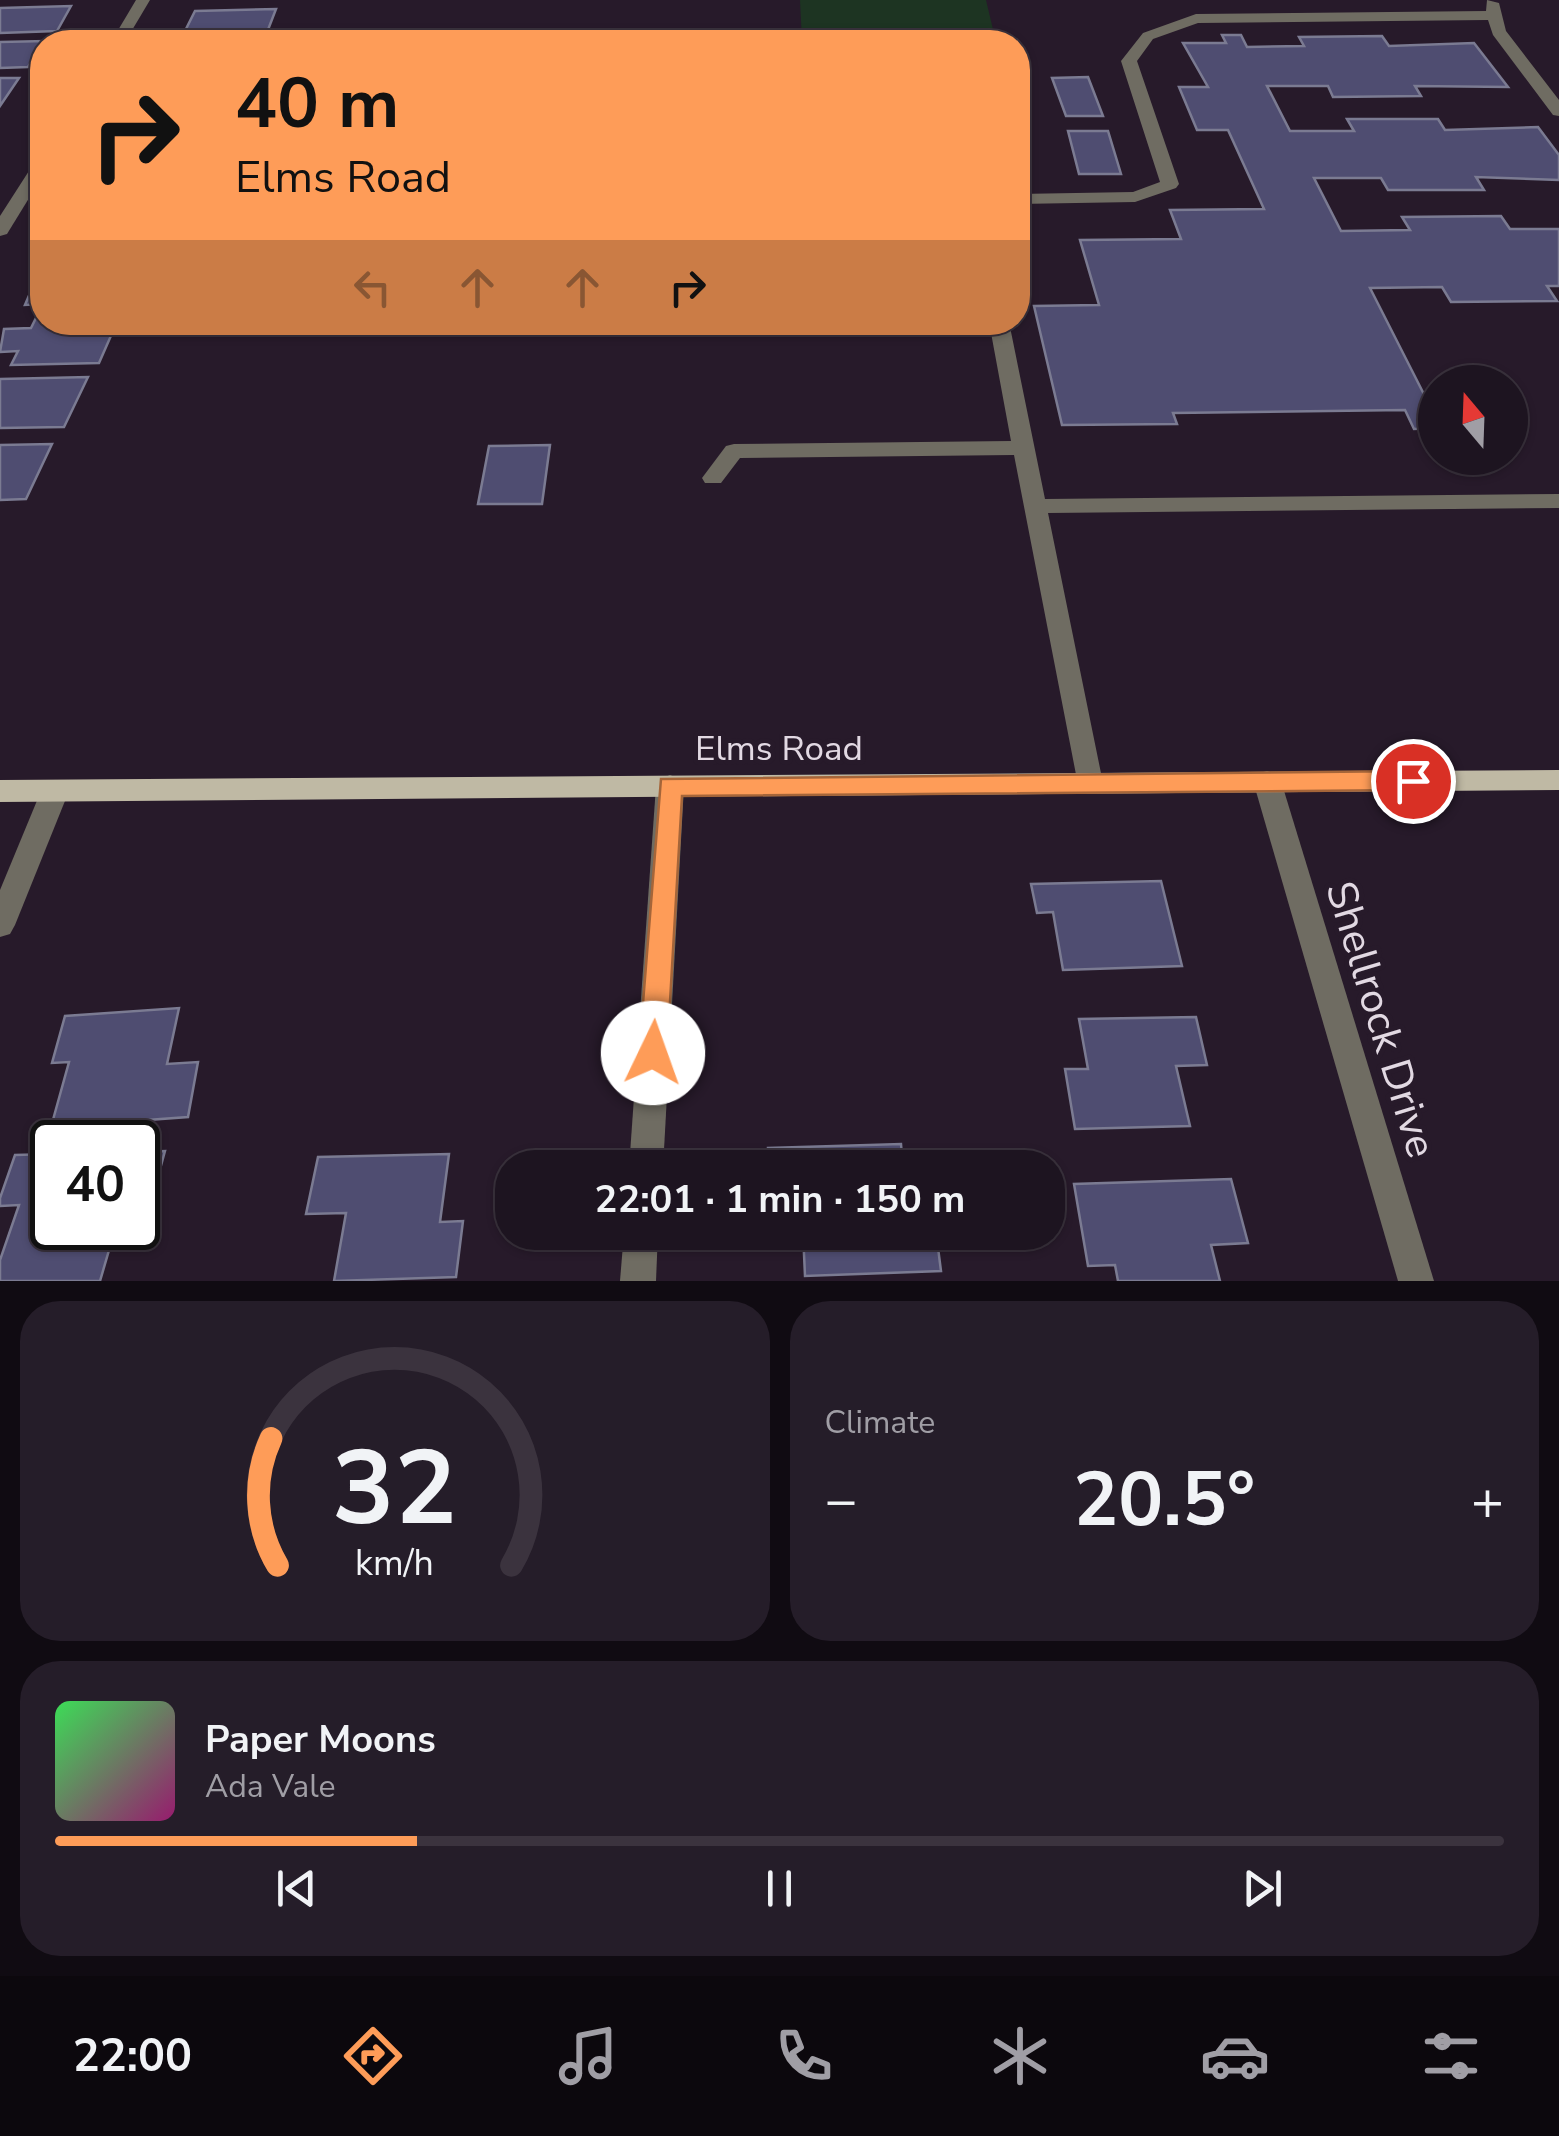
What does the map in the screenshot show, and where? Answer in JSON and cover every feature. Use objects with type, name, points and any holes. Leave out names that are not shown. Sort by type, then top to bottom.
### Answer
[{"type":"main road","name":"Elms Road","points":[[0,791],[1559,780]]},
{"type":"street","points":[[125,30],[143,0]]},
{"type":"street","points":[[1030,199],[1135,197],[1170,184],[1130,61],[1138,45],[1162,28],[1211,17],[1492,8],[1498,32],[1559,110]]},
{"type":"street","points":[[0,230],[30,183]]},
{"type":"street","points":[[1002,335],[1089,783]]},
{"type":"street","points":[[713,478],[734,450],[1024,448]]},
{"type":"street","points":[[1035,506],[1559,501]]},
{"type":"street","name":"Shellrock Drive","points":[[1267,782],[1416,1281]]},
{"type":"street","points":[[647,1150],[670,786]]},
{"type":"street","points":[[0,925],[56,791]]},
{"type":"street","points":[[638,1281],[641,1250]]},
{"type":"green space","points":[[800,0],[986,0],[993,30],[801,30]]},
{"type":"building","points":[[71,6],[58,30],[0,33],[0,8]]},
{"type":"building","points":[[276,9],[268,30],[186,30],[195,11]]},
{"type":"building","points":[[1222,35],[1241,35],[1247,47],[1304,46],[1299,37],[1382,36],[1389,46],[1474,43],[1508,87],[1415,86],[1421,96],[1333,97],[1328,86],[1267,86],[1290,131],[1354,131],[1347,119],[1438,119],[1445,130],[1538,127],[1559,155],[1559,180],[1476,177],[1484,190],[1388,190],[1381,178],[1314,178],[1341,231],[1410,230],[1402,217],[1501,216],[1510,229],[1559,229],[1559,286],[1547,286],[1557,301],[1451,302],[1442,287],[1370,288],[1418,383],[1418,429],[1414,429],[1405,410],[1173,413],[1177,424],[1062,425],[1034,306],[1099,305],[1080,240],[1181,239],[1170,210],[1264,209],[1228,130],[1197,130],[1179,87],[1208,87],[1183,43],[1226,43]]},
{"type":"building","points":[[30,41],[28,67],[0,68],[0,42]]},
{"type":"building","points":[[1088,77],[1103,116],[1066,116],[1052,78]]},
{"type":"building","points":[[0,78],[19,78],[0,106]]},
{"type":"building","points":[[1068,131],[1108,131],[1121,174],[1079,174]]},
{"type":"building","points":[[30,328],[30,335],[111,335],[99,363],[11,365],[18,351],[0,352],[4,329]]},
{"type":"building","points":[[88,377],[64,427],[0,428],[0,379]]},
{"type":"building","points":[[52,444],[26,499],[0,500],[0,445]]},
{"type":"building","points":[[550,445],[542,504],[478,504],[489,446]]},
{"type":"building","points":[[1161,881],[1182,966],[1063,970],[1053,912],[1037,913],[1031,884]]},
{"type":"building","points":[[179,1008],[167,1064],[198,1062],[188,1117],[53,1120],[69,1062],[52,1063],[65,1016]]},
{"type":"building","points":[[1196,1017],[1207,1065],[1176,1066],[1190,1126],[1075,1129],[1065,1069],[1088,1069],[1079,1019]]},
{"type":"building","points":[[901,1144],[902,1150],[768,1150]]},
{"type":"building","points":[[449,1154],[440,1222],[463,1221],[456,1277],[334,1281],[346,1213],[306,1214],[318,1157]]},
{"type":"building","points":[[15,1155],[30,1155],[30,1250],[109,1250],[100,1281],[0,1281],[0,1260],[19,1205],[0,1206]]},
{"type":"building","points":[[1231,1179],[1248,1243],[1211,1245],[1220,1281],[1118,1281],[1115,1265],[1088,1266],[1074,1184]]},
{"type":"building","points":[[804,1250],[938,1250],[941,1271],[805,1276]]},
{"type":"route","points":[[653,1053],[670,786],[1413,781]]}]
